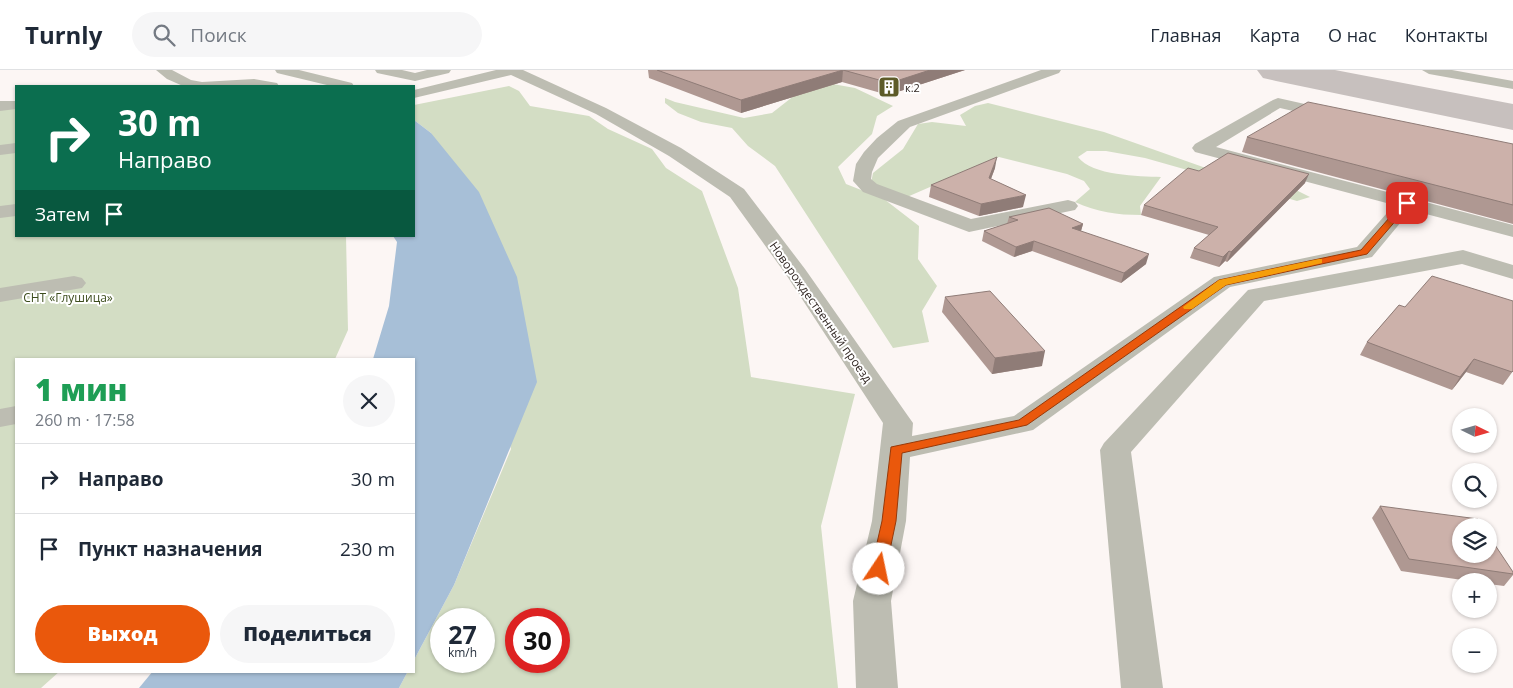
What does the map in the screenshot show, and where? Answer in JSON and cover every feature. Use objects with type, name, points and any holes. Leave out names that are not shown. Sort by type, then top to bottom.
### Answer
[{"type":"street","points":[[163,70],[180,81],[198,85]]},
{"type":"street","points":[[282,70],[344,85]]},
{"type":"street","points":[[382,70],[415,77],[444,70]]},
{"type":"street","points":[[415,94],[512,70]]},
{"type":"street","name":"Новорождественный проезд","points":[[512,70],[600,111],[675,152],[736,193],[797,274],[898,423],[889,521],[872,601],[877,688]]},
{"type":"street","points":[[1054,70],[904,124],[886,140],[863,166],[862,181],[870,188],[969,226],[1068,206]]},
{"type":"street","points":[[1430,70],[1513,85]]},
{"type":"street","points":[[226,73],[268,85]]},
{"type":"street","points":[[216,85],[257,82]]},
{"type":"street","points":[[1353,120],[1278,103],[1201,148],[1513,231]]},
{"type":"street","points":[[0,106],[15,106]]},
{"type":"street","points":[[0,150],[15,148]]},
{"type":"street","points":[[896,450],[1023,423],[1222,282],[1364,252],[1407,203]]},
{"type":"street","points":[[0,212],[15,210]]},
{"type":"street","points":[[1142,688],[1115,450],[1122,442],[1256,295],[1462,257],[1513,272]]},
{"type":"street","points":[[0,295],[74,284]]},
{"type":"street","points":[[0,418],[15,415]]},
{"type":"green space","points":[[776,70],[855,88],[893,106],[877,116],[872,134],[838,167],[846,184],[884,199],[919,226],[918,259],[937,286],[922,311],[929,342],[893,348],[775,166],[748,146],[732,128],[701,122],[678,113],[665,103],[665,98],[744,118],[772,113],[795,95]]},
{"type":"green space","points":[[509,86],[519,91],[530,106],[589,116],[608,129],[652,149],[666,168],[702,191],[738,288],[751,377],[855,394],[821,526],[838,688],[399,688],[407,673],[415,673],[415,658],[430,630],[430,673],[495,673],[495,608],[442,608],[454,585],[511,449],[431,133],[415,121],[415,105]]},
{"type":"green space","points":[[988,103],[1104,132],[1203,167],[1292,188],[1310,197],[1297,201],[1145,158],[1106,151],[1087,151],[1078,157],[1094,168],[1117,174],[1161,177],[1140,206],[1141,215],[1107,212],[1075,202],[1090,189],[1084,181],[1067,174],[999,157],[907,197],[870,188],[873,173],[903,149],[918,124],[932,122],[966,126],[960,115],[975,106]]},
{"type":"green space","name":"СНТ «Глушица»","points":[[15,105],[15,237],[346,237],[348,330],[335,358],[15,358],[15,673],[58,673],[41,688],[0,688],[0,106]]},
{"type":"water","points":[[415,121],[431,133],[479,192],[517,277],[537,382],[454,585],[442,608],[430,608],[430,630],[415,658],[415,358],[373,358],[389,306],[397,242],[394,237],[415,237]]},
{"type":"water","points":[[151,673],[407,673],[399,688],[139,688]]},
{"type":"building","points":[[657,70],[843,70],[741,100]]},
{"type":"building","points":[[843,70],[930,70],[890,83]]},
{"type":"building","points":[[1308,102],[1513,144],[1513,205],[1247,137]]},
{"type":"building","points":[[1228,153],[1309,174],[1231,252],[1229,251],[1223,257],[1194,248],[1218,227],[1144,205],[1188,168],[1199,171]]},
{"type":"building","points":[[997,157],[989,178],[1026,195],[981,204],[931,185]]},
{"type":"building","points":[[1049,208],[1083,224],[1072,228],[1149,254],[1124,273],[1034,241],[1016,247],[984,231],[1018,220],[1009,217]]},
{"type":"building","points":[[1432,276],[1513,301],[1512,372],[1474,359],[1460,377],[1367,342],[1399,305],[1405,307]]},
{"type":"building","points":[[990,291],[1045,351],[995,358],[945,297]]},
{"type":"building","points":[[1380,506],[1470,518],[1452,518],[1452,563],[1497,563],[1497,548],[1513,574],[1409,559]]},
{"type":"taxiway","points":[[1276,70],[1513,117]]},
{"type":"slow traffic","points":[[1188,307],[1222,282],[1319,261]]},
{"type":"place","name":"к.2","points":[[889,87]]},
{"type":"route","points":[[879,569],[889,521],[896,450],[1023,423],[1222,282],[1364,252],[1407,203]]}]
